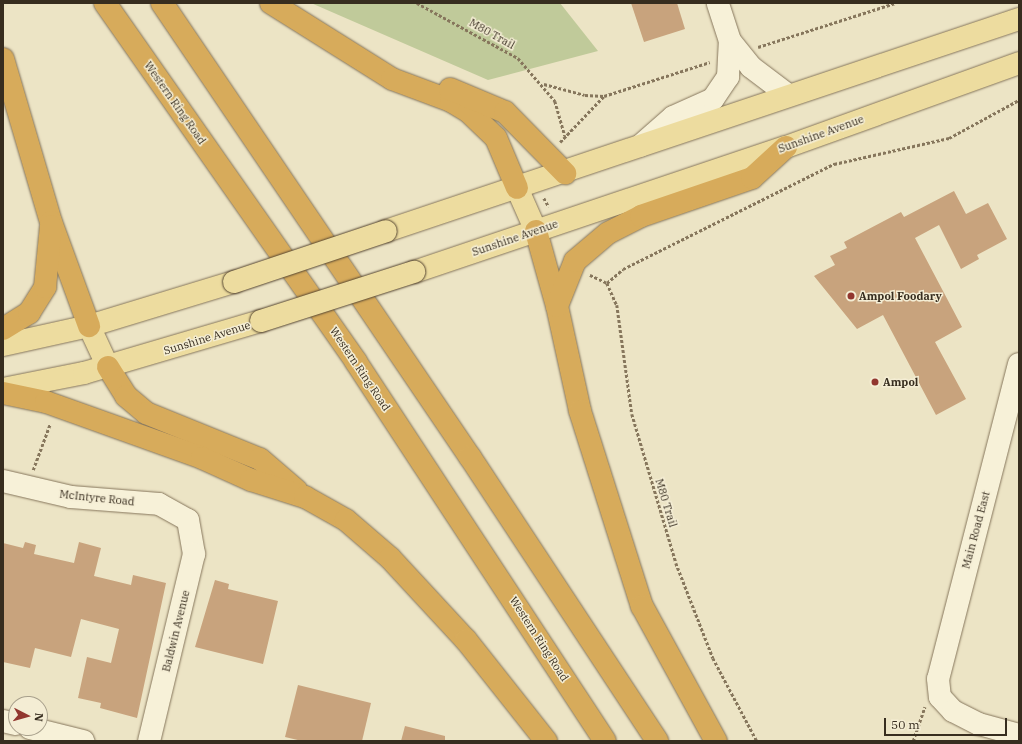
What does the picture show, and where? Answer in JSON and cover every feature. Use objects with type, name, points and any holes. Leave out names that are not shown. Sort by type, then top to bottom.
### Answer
[{"type":"highway","name":"Western Ring Road","points":[[105,3],[356,362],[605,741]]},
{"type":"highway","points":[[162,3],[470,457],[657,741]]},
{"type":"highway","points":[[271,3],[335,45],[392,79],[451,100],[469,112],[496,138],[518,188]]},
{"type":"highway","points":[[335,45],[505,112],[565,173]]},
{"type":"highway","points":[[3,59],[51,222],[89,326]]},
{"type":"highway","points":[[557,306],[575,261],[608,233],[641,216],[752,178],[786,147]]},
{"type":"highway","points":[[3,329],[29,312],[45,287],[51,222]]},
{"type":"highway","points":[[536,231],[557,306],[580,411],[642,606],[716,741]]},
{"type":"highway","points":[[108,367],[126,396],[146,413],[260,459],[305,497]]},
{"type":"highway","points":[[3,393],[57,406],[305,497],[346,520],[390,558],[466,640],[546,741]]},
{"type":"main road","points":[[959,37],[1017,3]]},
{"type":"main road","points":[[3,346],[89,326],[234,282],[565,173],[959,37],[1019,19]]},
{"type":"main road","name":"Sunshine Avenue","points":[[3,389],[108,367],[261,321],[414,272],[786,147],[1019,62]]},
{"type":"main road","points":[[518,188],[536,231]]},
{"type":"main road","points":[[89,326],[108,367]]},
{"type":"street","points":[[638,147],[674,117],[713,100],[728,77],[730,41],[718,3]]},
{"type":"street","points":[[730,41],[765,80],[788,95]]},
{"type":"street","name":"Main Road East","points":[[940,697],[940,666],[1019,364]]},
{"type":"street","name":"McIntyre Road","points":[[3,481],[97,500],[159,504],[188,520]]},
{"type":"street","name":"Baldwin Avenue","points":[[149,741],[194,554],[188,520]]},
{"type":"street","points":[[940,697],[948,708],[972,722],[1019,735]]},
{"type":"street","points":[[48,732],[83,741]]},
{"type":"path","name":"M80 Trail","points":[[417,3],[508,50],[544,84],[561,113],[565,137]]},
{"type":"path","points":[[544,84],[585,95],[604,96]]},
{"type":"path","points":[[585,273],[607,283],[624,269],[834,164],[949,138],[1019,100]]},
{"type":"path","points":[[541,193],[551,211]]},
{"type":"path","name":"M80 Trail","points":[[607,283],[618,305],[632,414],[676,563],[712,658],[757,741]]},
{"type":"path","points":[[27,487],[57,406]]},
{"type":"path","points":[[913,741],[923,708],[940,697]]},
{"type":"green space","points":[[311,3],[560,3],[598,51],[488,80]]},
{"type":"building","points":[[631,3],[677,3],[685,29],[644,42]]},
{"type":"building","points":[[954,191],[966,214],[988,203],[1007,239],[977,255],[979,259],[961,269],[939,225],[915,238],[962,327],[935,342],[966,399],[936,415],[883,315],[857,329],[814,276],[835,265],[830,256],[847,248],[844,242],[901,212],[904,217]]},
{"type":"building","points":[[25,542],[36,545],[34,554],[74,563],[79,542],[101,548],[94,576],[131,585],[133,575],[166,583],[137,718],[100,708],[101,703],[78,698],[87,657],[111,663],[119,629],[81,619],[71,657],[35,648],[30,668],[3,662],[3,543],[23,548]]},
{"type":"building","points":[[215,580],[229,584],[228,589],[278,601],[263,664],[195,647]]},
{"type":"building","points":[[298,685],[371,703],[362,741],[302,741],[285,737]]},
{"type":"building","points":[[405,726],[445,736],[445,741],[401,741]]},
{"type":"place","name":"Ampol Foodary","points":[[851,296]]},
{"type":"place","name":"Ampol","points":[[875,382]]}]
